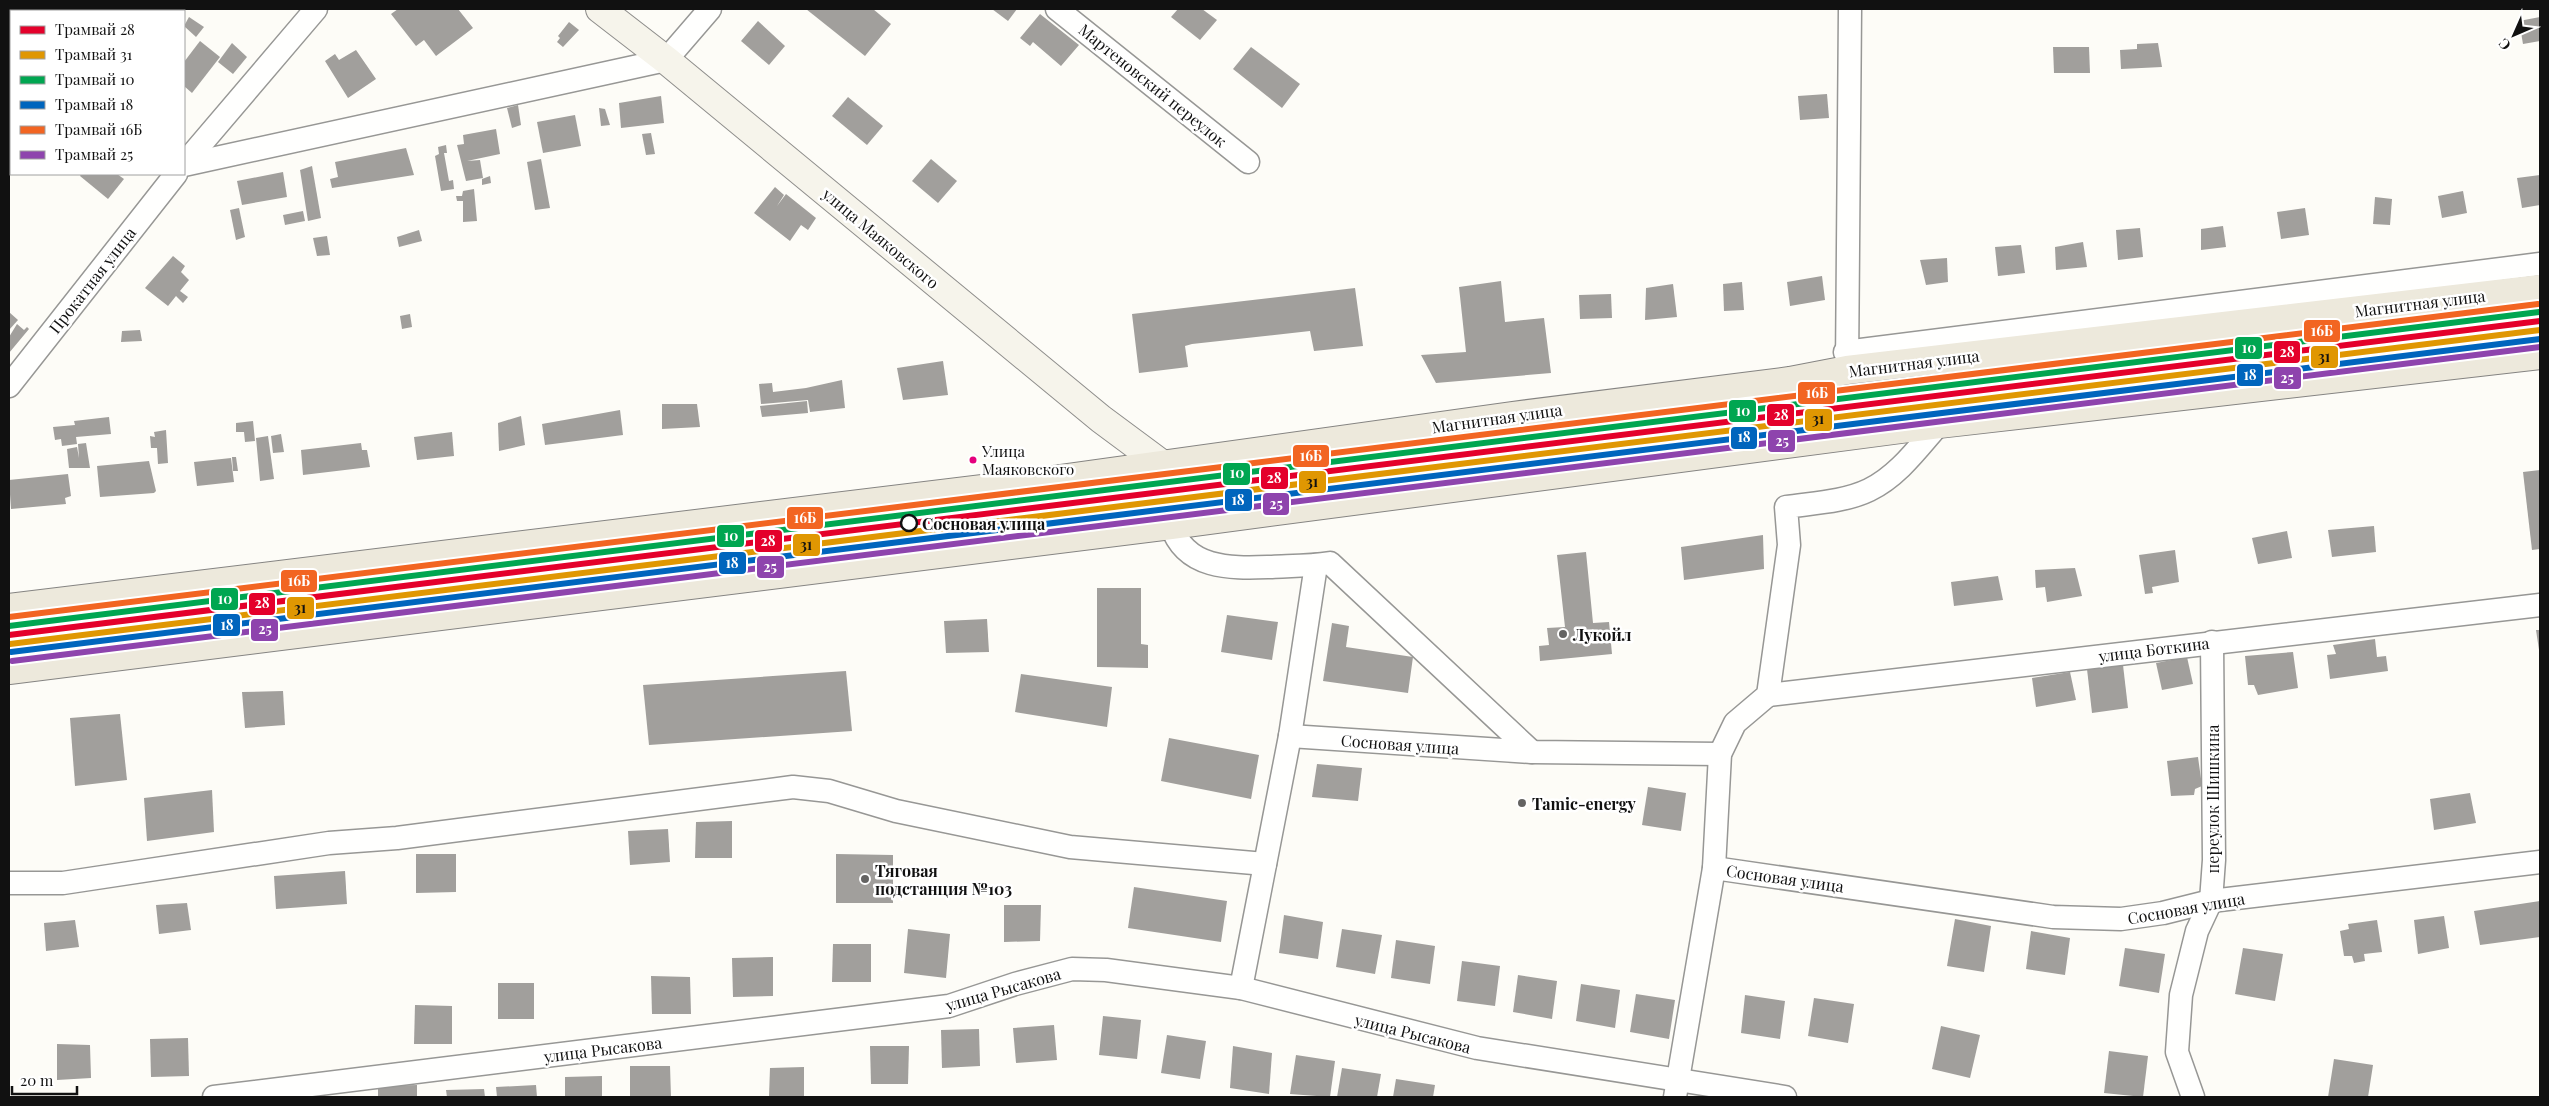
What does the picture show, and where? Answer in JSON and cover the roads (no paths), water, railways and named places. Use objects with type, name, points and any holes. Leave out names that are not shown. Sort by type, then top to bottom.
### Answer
[{"type":"main road","name":"улица Маяковского","points":[[600,9],[666,60],[1101,420],[1163,465]]},
{"type":"main road","name":"Магнитная улица","points":[[9,608],[967,491],[1512,416],[1790,381],[1846,361],[2540,289]]},
{"type":"main road","points":[[9,670],[1171,525],[1938,424],[2540,355]]},
{"type":"street","points":[[185,164],[316,9]]},
{"type":"street","points":[[185,165],[666,60],[710,9]]},
{"type":"street","name":"Мартеновский переулок","points":[[1058,9],[1248,162]]},
{"type":"street","points":[[1850,9],[1846,361],[2540,264]]},
{"type":"street","name":"Прокатная улица","points":[[9,386],[175,175]]},
{"type":"street","points":[[1676,1088],[1714,868],[1720,754],[1735,723],[1768,695],[1789,545],[1786,507],[1848,498],[1870,490],[1890,477],[1938,424]]},
{"type":"street","points":[[1163,465],[1171,525],[1180,542],[1190,553],[1203,561],[1224,568],[1330,563],[1532,752]]},
{"type":"street","points":[[1240,988],[1290,736],[1316,565]]},
{"type":"street","name":"улица Боткина","points":[[1768,695],[2540,605]]},
{"type":"street","name":"переулок Шишкина","points":[[2193,1097],[2177,1052],[2181,995],[2197,931],[2211,901],[2214,860],[2212,642]]},
{"type":"street","name":"Сосновая улица","points":[[1290,736],[1532,752],[1720,754]]},
{"type":"street","points":[[9,883],[63,883],[328,843],[397,838],[793,788],[829,791],[896,811],[1070,847],[1265,864]]},
{"type":"street","name":"Сосновая улица","points":[[1714,868],[2053,917],[2121,919],[2164,913],[2211,901],[2540,862]]},
{"type":"street","name":"улица Рысакова","points":[[214,1097],[949,1006],[1016,984],[1072,970],[1106,970],[1240,988],[1477,1048],[1601,1070],[1676,1088],[1785,1097]]},
{"type":"tram line","name":"16Б","points":[[9,617],[2538,304]]},
{"type":"tram line","name":"10","points":[[9,626],[2539,312]]},
{"type":"tram line","name":"28","points":[[9,635],[2540,321]]},
{"type":"tram line","name":"31","points":[[10,644],[2540,330]]},
{"type":"tram line","name":"18","points":[[11,652],[2540,339]]},
{"type":"tram line","name":"25","points":[[12,661],[2540,347]]},
{"type":"place","name":"Улица Маяковского","points":[[973,460]]},
{"type":"place","name":"Сосновая улица","points":[[909,523]]},
{"type":"place","name":"Лукойл","points":[[1563,634]]},
{"type":"place","name":"Tamic-energy","points":[[1522,803]]},
{"type":"place","name":"Тяговая подстанция №103","points":[[865,879]]}]
